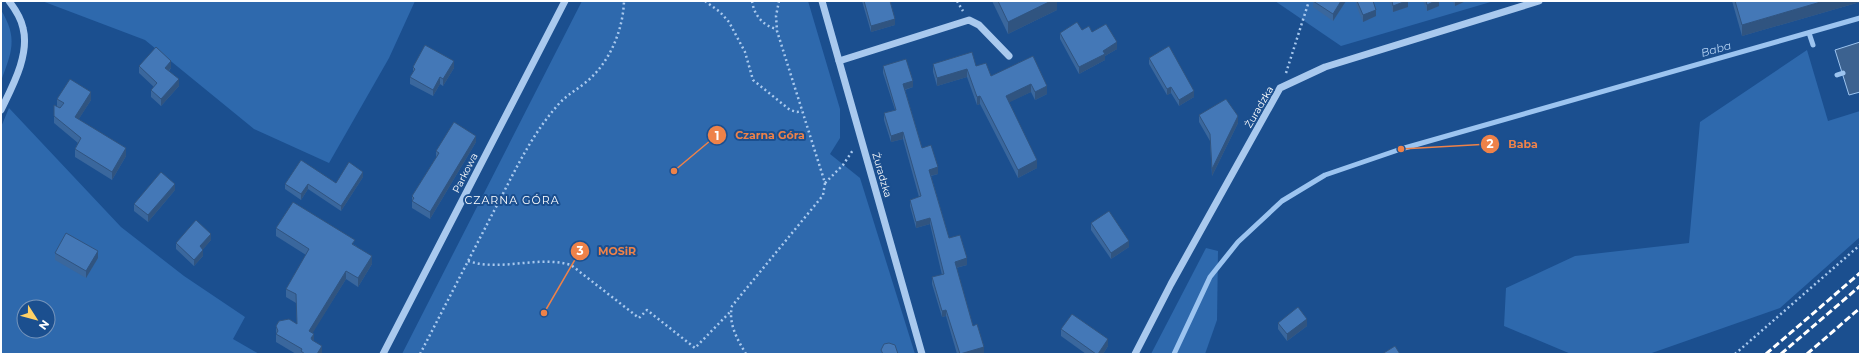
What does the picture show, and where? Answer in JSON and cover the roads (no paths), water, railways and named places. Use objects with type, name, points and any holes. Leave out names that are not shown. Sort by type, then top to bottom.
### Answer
[{"type":"street","points":[[1,110],[21,60],[24,45],[24,29],[19,15],[9,1]]},
{"type":"street","name":"Parkowa","points":[[383,354],[565,1]]},
{"type":"street","name":"Żuradzka","points":[[822,1],[922,354]]},
{"type":"street","name":"Żuradzka","points":[[1135,354],[1171,284],[1280,88],[1325,67],[1539,1]]},
{"type":"street","points":[[839,61],[969,20],[980,25],[1009,56]]},
{"type":"waterway","name":"Baba","points":[[1174,354],[1210,277],[1238,242],[1282,201],[1325,175],[1401,149],[1860,18]]},
{"type":"waterway","points":[[1809,33],[1813,45]]},
{"type":"waterway","points":[[1837,75],[1843,73]]},
{"type":"railway","points":[[1766,354],[1860,273]]},
{"type":"railway","points":[[1781,354],[1860,286]]},
{"type":"railway","points":[[1807,354],[1860,308]]},
{"type":"place","name":"Baba","points":[[1401,149]]},
{"type":"place","name":"Czarna Góra","points":[[674,171]]},
{"type":"place","name":"MOSiR","points":[[544,313]]},
{"type":"district","name":"CZARNA GÓRA","points":[[512,200]]}]
